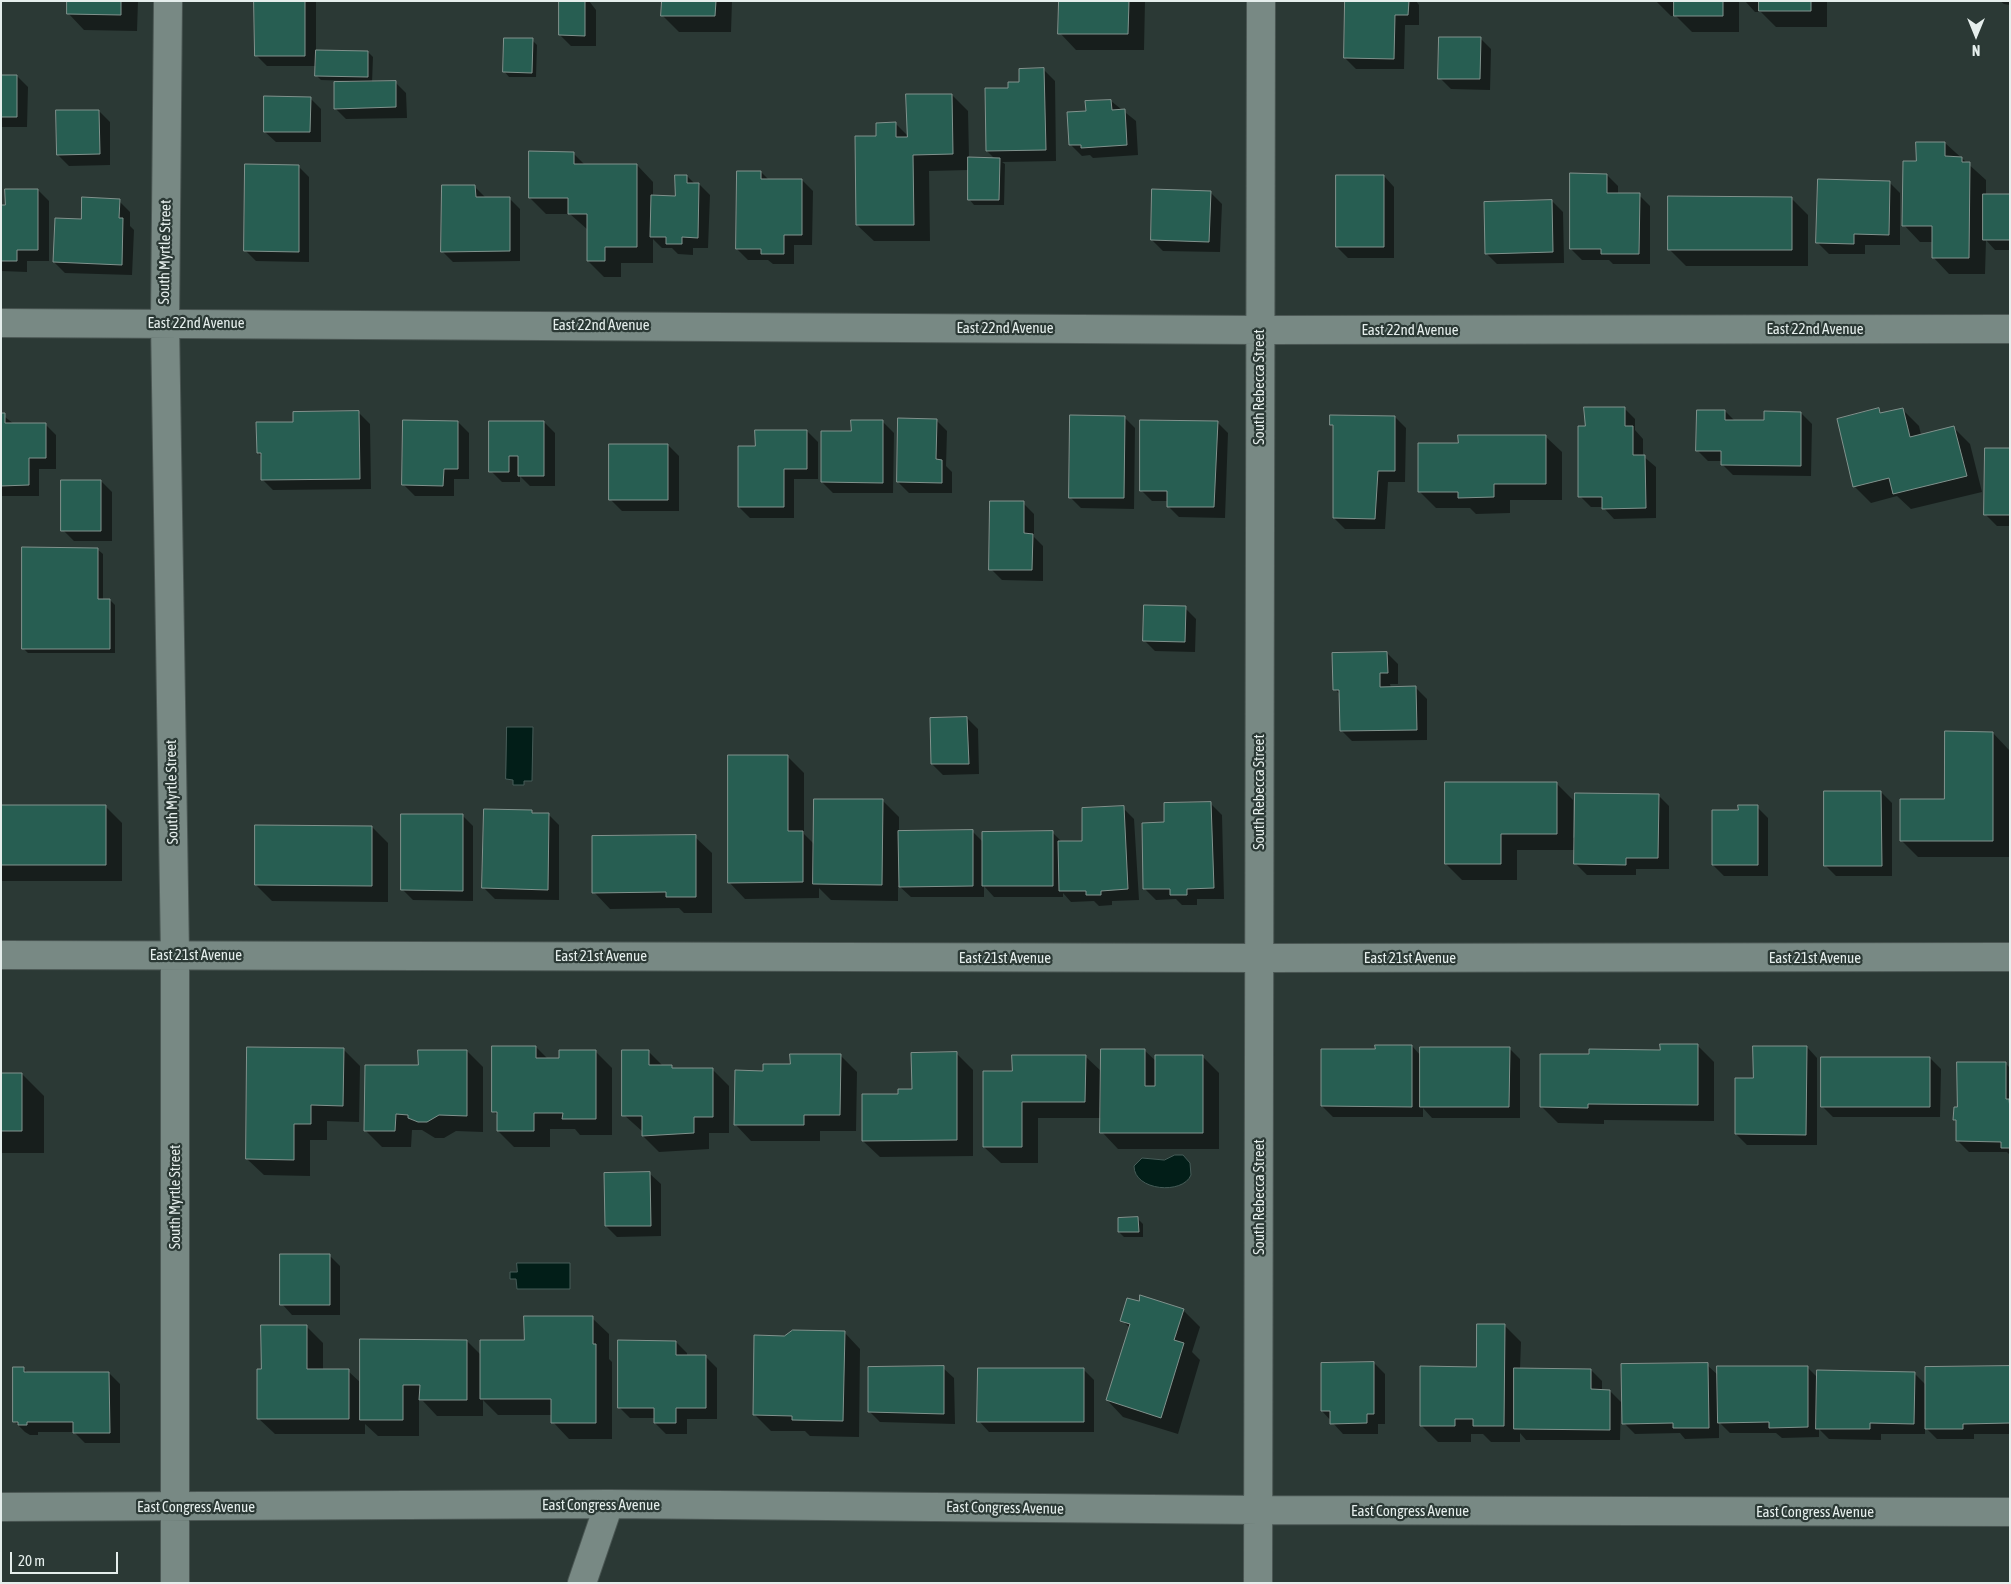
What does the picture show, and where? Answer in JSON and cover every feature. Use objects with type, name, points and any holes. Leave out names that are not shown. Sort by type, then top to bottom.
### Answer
[{"type":"street","name":"South Myrtle Street","points":[[168,1],[164,322],[175,955],[175,1583]]},
{"type":"street","name":"South Rebecca Street","points":[[1258,1583],[1261,1]]},
{"type":"street","name":"East 22nd Avenue","points":[[1,323],[164,322],[1259,330],[2010,329]]},
{"type":"street","name":"East 21st Avenue","points":[[1,955],[1259,958],[2010,957]]},
{"type":"street","name":"East Congress Avenue","points":[[1,1507],[609,1504],[1259,1510],[2010,1512]]},
{"type":"street","points":[[582,1583],[609,1504]]},
{"type":"shaded area","points":[[507,727],[533,727],[532,781],[524,781],[524,785],[513,785],[513,780],[506,779]]},
{"type":"shaded area","points":[[1175,1155],[1183,1155],[1190,1163],[1191,1175],[1179,1186],[1169,1188],[1150,1185],[1142,1181],[1136,1174],[1134,1166],[1142,1158],[1164,1160]]},
{"type":"shaded area","points":[[517,1263],[570,1263],[570,1289],[517,1289],[516,1279],[510,1279],[510,1272],[517,1272]]},
{"type":"building","points":[[67,1],[121,1],[121,15],[67,14]]},
{"type":"building","points":[[254,1],[305,1],[305,56],[255,56]]},
{"type":"building","points":[[559,1],[585,1],[585,36],[559,35]]},
{"type":"building","points":[[662,1],[716,1],[715,16],[661,16]]},
{"type":"building","points":[[1059,1],[1129,1],[1128,34],[1058,34]]},
{"type":"building","points":[[1345,1],[1409,1],[1408,15],[1395,15],[1394,59],[1344,58]]},
{"type":"building","points":[[1674,1],[1723,1],[1723,16],[1674,16]]},
{"type":"building","points":[[1759,1],[1811,1],[1811,11],[1759,11]]},
{"type":"building","points":[[1439,37],[1481,37],[1480,79],[1438,79]]},
{"type":"building","points":[[504,38],[533,38],[532,73],[503,72]]},
{"type":"building","points":[[316,50],[368,51],[368,77],[315,76]]},
{"type":"building","points":[[1044,68],[1046,150],[986,151],[985,88],[1008,88],[1008,82],[1019,82],[1019,69]]},
{"type":"building","points":[[1,75],[17,75],[17,117],[1,117]]},
{"type":"building","points":[[396,81],[396,107],[334,109],[334,82]]},
{"type":"building","points":[[906,94],[952,94],[953,154],[913,155],[914,225],[856,225],[855,136],[876,136],[876,123],[896,122],[896,137],[907,137]]},
{"type":"building","points":[[264,96],[311,97],[310,132],[264,132]]},
{"type":"building","points":[[1111,100],[1112,110],[1125,109],[1127,145],[1081,148],[1081,145],[1069,145],[1067,112],[1086,111],[1085,101]]},
{"type":"building","points":[[56,110],[99,110],[100,154],[57,155]]},
{"type":"building","points":[[1916,142],[1945,142],[1945,156],[1962,157],[1962,162],[1970,162],[1969,258],[1932,258],[1932,226],[1902,226],[1903,161],[1916,161]]},
{"type":"building","points":[[529,151],[574,152],[574,164],[637,164],[637,247],[605,247],[605,261],[587,261],[587,214],[568,214],[568,198],[529,198]]},
{"type":"building","points":[[968,157],[1000,158],[999,200],[968,200]]},
{"type":"building","points":[[245,164],[299,165],[299,252],[244,251]]},
{"type":"building","points":[[737,171],[761,171],[761,179],[802,179],[802,235],[784,235],[784,254],[761,254],[761,249],[736,249]]},
{"type":"building","points":[[1570,173],[1607,174],[1607,193],[1640,193],[1639,254],[1601,254],[1601,249],[1570,249]]},
{"type":"building","points":[[675,175],[687,175],[687,183],[699,183],[698,238],[682,237],[682,244],[666,244],[666,237],[650,237],[651,195],[675,196]]},
{"type":"building","points":[[1336,175],[1384,175],[1384,247],[1336,247]]},
{"type":"building","points":[[1818,179],[1890,181],[1889,235],[1854,234],[1854,244],[1816,243]]},
{"type":"building","points":[[442,185],[475,185],[476,197],[510,197],[510,251],[441,252]]},
{"type":"building","points":[[5,189],[38,189],[38,250],[17,250],[17,261],[1,261],[1,205],[5,205]]},
{"type":"building","points":[[1152,189],[1211,191],[1209,242],[1151,240]]},
{"type":"building","points":[[1983,194],[2010,194],[2010,240],[1983,240]]},
{"type":"building","points":[[1668,196],[1792,197],[1792,250],[1668,250]]},
{"type":"building","points":[[82,197],[120,199],[119,218],[123,218],[122,265],[53,262],[55,218],[81,219]]},
{"type":"building","points":[[1552,200],[1553,252],[1485,254],[1484,202]]},
{"type":"building","points":[[1584,407],[1625,407],[1625,426],[1633,426],[1633,455],[1645,455],[1646,508],[1602,509],[1602,497],[1578,497],[1578,426],[1585,426]]},
{"type":"building","points":[[1879,408],[1880,413],[1903,408],[1910,437],[1954,426],[1967,476],[1893,494],[1889,478],[1853,487],[1837,419]]},
{"type":"building","points":[[1697,410],[1725,410],[1725,420],[1764,420],[1764,411],[1801,412],[1801,466],[1721,465],[1721,451],[1696,451]]},
{"type":"building","points":[[359,411],[360,479],[261,480],[261,453],[257,453],[256,422],[293,422],[293,412]]},
{"type":"building","points":[[1,413],[5,413],[5,423],[46,423],[46,458],[29,458],[29,485],[1,486]]},
{"type":"building","points":[[1070,415],[1125,416],[1124,498],[1069,498]]},
{"type":"building","points":[[1330,415],[1395,416],[1395,471],[1378,471],[1375,519],[1333,518],[1333,425],[1330,425]]},
{"type":"building","points":[[898,418],[937,419],[936,459],[942,460],[942,483],[897,482]]},
{"type":"building","points":[[403,420],[458,421],[458,469],[444,469],[443,486],[402,485]]},
{"type":"building","points":[[851,420],[883,420],[883,483],[821,482],[821,431],[851,431]]},
{"type":"building","points":[[1140,420],[1218,421],[1214,507],[1167,507],[1167,491],[1140,491]]},
{"type":"building","points":[[489,421],[544,421],[544,476],[518,476],[518,456],[509,456],[509,472],[489,472]]},
{"type":"building","points":[[755,430],[807,430],[807,469],[784,469],[784,507],[738,507],[738,446],[755,446]]},
{"type":"building","points":[[1458,435],[1546,435],[1546,484],[1494,484],[1494,497],[1458,498],[1458,492],[1418,492],[1418,443],[1458,443]]},
{"type":"building","points":[[609,444],[668,444],[668,500],[609,500]]},
{"type":"building","points":[[1985,448],[2010,448],[2010,515],[1984,515]]},
{"type":"building","points":[[61,480],[101,480],[101,531],[61,531]]},
{"type":"building","points":[[990,501],[1024,501],[1024,533],[1033,534],[1032,570],[989,570]]},
{"type":"building","points":[[22,547],[98,548],[98,599],[110,599],[110,649],[22,649]]},
{"type":"building","points":[[1144,605],[1186,606],[1185,642],[1143,641]]},
{"type":"building","points":[[1387,652],[1388,673],[1380,673],[1380,687],[1416,686],[1417,730],[1340,731],[1339,690],[1333,690],[1332,653]]},
{"type":"building","points":[[967,717],[969,764],[931,764],[930,718]]},
{"type":"building","points":[[1945,731],[1993,732],[1993,841],[1900,841],[1900,799],[1944,799]]},
{"type":"building","points":[[728,755],[788,755],[788,831],[803,831],[803,882],[728,883]]},
{"type":"building","points":[[1445,782],[1557,782],[1557,834],[1501,834],[1501,864],[1445,864]]},
{"type":"building","points":[[1824,791],[1881,791],[1882,866],[1824,866]]},
{"type":"building","points":[[1575,793],[1659,794],[1658,858],[1626,858],[1626,865],[1574,864]]},
{"type":"building","points":[[814,799],[883,799],[882,885],[813,884]]},
{"type":"building","points":[[1211,802],[1214,888],[1187,889],[1187,895],[1170,895],[1170,889],[1143,889],[1142,823],[1164,822],[1164,803]]},
{"type":"building","points":[[1,805],[106,805],[106,865],[1,865]]},
{"type":"building","points":[[1738,805],[1758,805],[1758,865],[1712,865],[1712,810],[1738,810]]},
{"type":"building","points":[[1124,806],[1128,889],[1101,891],[1101,895],[1086,895],[1086,891],[1059,891],[1058,841],[1082,841],[1082,808]]},
{"type":"building","points":[[484,809],[532,810],[532,813],[549,813],[548,890],[482,888]]},
{"type":"building","points":[[401,814],[463,814],[463,891],[401,890]]},
{"type":"building","points":[[255,825],[372,826],[372,886],[255,885]]},
{"type":"building","points":[[973,830],[973,886],[899,887],[898,831]]},
{"type":"building","points":[[1053,831],[1053,886],[982,886],[982,832]]},
{"type":"building","points":[[696,835],[696,897],[666,897],[666,892],[592,893],[592,836]]},
{"type":"building","points":[[1660,1044],[1698,1044],[1698,1105],[1588,1104],[1588,1108],[1540,1107],[1540,1054],[1589,1054],[1589,1049],[1660,1050]]},
{"type":"building","points":[[1375,1045],[1412,1045],[1412,1107],[1321,1106],[1321,1049],[1375,1049]]},
{"type":"building","points":[[492,1046],[536,1046],[536,1058],[559,1058],[559,1050],[596,1050],[596,1119],[562,1119],[563,1113],[534,1113],[534,1131],[497,1131],[497,1112],[492,1112]]},
{"type":"building","points":[[1753,1046],[1807,1046],[1806,1135],[1735,1134],[1735,1078],[1753,1078]]},
{"type":"building","points":[[247,1047],[344,1048],[343,1106],[311,1105],[311,1124],[294,1124],[294,1160],[246,1159]]},
{"type":"building","points":[[1420,1047],[1510,1047],[1509,1107],[1420,1107]]},
{"type":"building","points":[[1101,1049],[1145,1049],[1145,1086],[1155,1086],[1155,1055],[1203,1055],[1203,1133],[1100,1133]]},
{"type":"building","points":[[418,1050],[467,1050],[467,1116],[439,1115],[427,1122],[418,1122],[408,1118],[408,1115],[396,1114],[395,1131],[364,1131],[365,1065],[418,1065]]},
{"type":"building","points":[[622,1050],[649,1050],[649,1065],[672,1065],[672,1068],[713,1068],[713,1117],[694,1117],[694,1133],[642,1136],[642,1116],[622,1116]]},
{"type":"building","points":[[957,1052],[957,1140],[862,1141],[862,1094],[898,1094],[898,1089],[912,1089],[911,1053]]},
{"type":"building","points":[[790,1054],[841,1054],[840,1115],[804,1115],[804,1125],[734,1125],[735,1070],[763,1071],[763,1064],[790,1064]]},
{"type":"building","points":[[1012,1055],[1086,1055],[1085,1102],[1022,1102],[1022,1147],[983,1147],[983,1071],[1012,1071]]},
{"type":"building","points":[[1821,1057],[1930,1057],[1930,1107],[1821,1107]]},
{"type":"building","points":[[1957,1062],[2006,1062],[2006,1099],[2009,1099],[2010,1109],[2010,1148],[2001,1148],[2001,1142],[1956,1141],[1956,1120],[1953,1120],[1954,1107],[1957,1107]]},
{"type":"building","points":[[1,1073],[22,1073],[22,1131],[1,1131]]},
{"type":"building","points":[[650,1172],[651,1226],[605,1226],[604,1173]]},
{"type":"building","points":[[1138,1217],[1139,1232],[1118,1232],[1118,1218]]},
{"type":"building","points":[[280,1254],[330,1254],[330,1305],[280,1305]]},
{"type":"building","points":[[1140,1295],[1184,1309],[1174,1340],[1184,1343],[1161,1418],[1106,1400],[1130,1324],[1120,1321],[1127,1298],[1139,1301]]},
{"type":"building","points":[[524,1316],[593,1316],[593,1344],[596,1344],[596,1423],[551,1423],[551,1399],[480,1399],[480,1340],[524,1340]]},
{"type":"building","points":[[1477,1324],[1505,1324],[1504,1426],[1473,1426],[1473,1419],[1455,1419],[1455,1426],[1420,1426],[1420,1366],[1476,1367]]},
{"type":"building","points":[[261,1325],[307,1325],[307,1369],[349,1369],[349,1419],[257,1419],[257,1369],[261,1369]]},
{"type":"building","points":[[793,1330],[845,1331],[843,1421],[792,1420],[792,1416],[753,1415],[754,1335],[784,1336]]},
{"type":"building","points":[[360,1339],[467,1340],[467,1400],[419,1400],[420,1385],[403,1385],[403,1420],[360,1420]]},
{"type":"building","points":[[618,1340],[676,1341],[676,1355],[706,1355],[706,1408],[676,1408],[676,1423],[654,1423],[654,1408],[618,1408]]},
{"type":"building","points":[[1374,1362],[1374,1414],[1367,1414],[1367,1423],[1330,1424],[1330,1411],[1321,1411],[1321,1363]]},
{"type":"building","points":[[1708,1363],[1709,1428],[1673,1428],[1673,1423],[1622,1424],[1621,1364]]},
{"type":"building","points":[[944,1366],[944,1414],[868,1412],[868,1367]]},
{"type":"building","points":[[1717,1366],[1808,1366],[1808,1427],[1769,1428],[1769,1422],[1718,1423]]},
{"type":"building","points":[[2010,1366],[2010,1423],[1963,1424],[1963,1429],[1925,1429],[1925,1367]]},
{"type":"building","points":[[13,1367],[24,1367],[24,1372],[109,1372],[110,1433],[73,1433],[73,1422],[27,1422],[27,1425],[18,1425],[18,1422],[13,1422]]},
{"type":"building","points":[[978,1368],[1084,1368],[1084,1422],[977,1422]]},
{"type":"building","points":[[1514,1368],[1591,1369],[1591,1389],[1610,1390],[1610,1430],[1514,1429]]},
{"type":"building","points":[[1817,1370],[1915,1372],[1914,1424],[1870,1423],[1870,1429],[1816,1429]]}]
